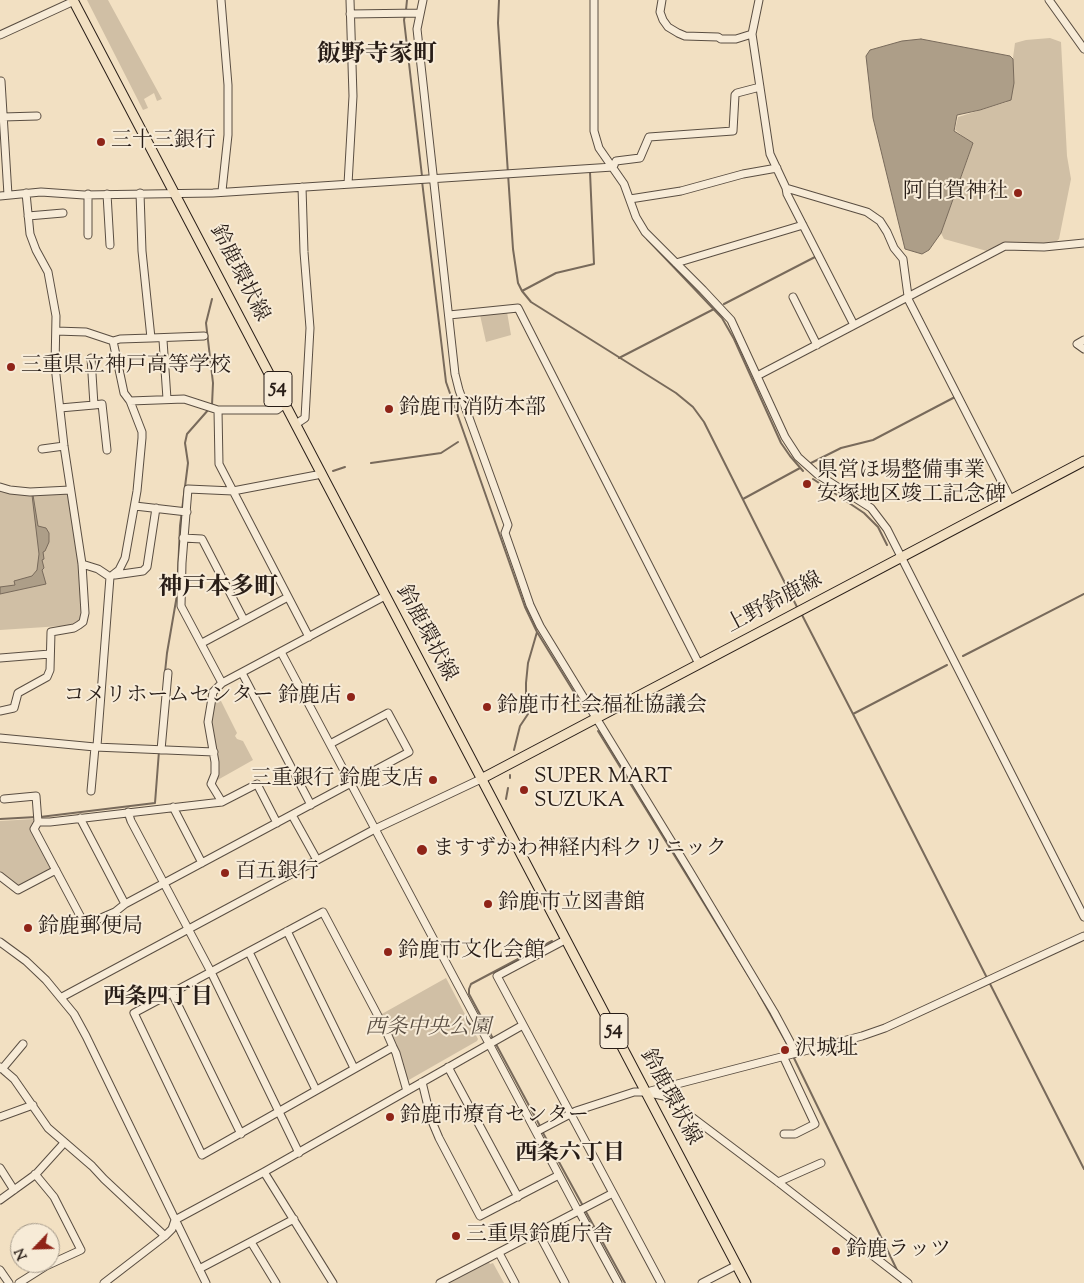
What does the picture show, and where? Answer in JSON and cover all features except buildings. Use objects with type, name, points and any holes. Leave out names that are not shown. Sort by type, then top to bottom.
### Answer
[{"type":"main road","name":"鈴鹿環状線","points":[[74,0],[746,1283]]},
{"type":"main road","name":"上野鈴鹿線","points":[[481,779],[1084,461]]},
{"type":"street","points":[[0,35],[74,0]]},
{"type":"street","points":[[221,0],[228,85],[228,135],[222,191]]},
{"type":"street","points":[[348,184],[353,96],[350,0]]},
{"type":"street","points":[[423,0],[416,13],[417,29],[430,179],[449,315],[455,374],[459,390],[508,525],[505,533],[530,605],[544,634],[689,870],[796,1053]]},
{"type":"street","points":[[594,0],[594,131],[599,148],[624,184],[632,209],[640,224],[720,306],[731,320],[785,437],[798,457],[817,474],[870,508],[887,529],[1084,917]]},
{"type":"street","points":[[662,0],[660,12],[663,20],[668,27],[678,34],[736,40],[752,34]]},
{"type":"street","points":[[759,0],[752,34],[765,111],[768,146],[787,194],[854,326]]},
{"type":"street","points":[[1049,0],[1084,49]]},
{"type":"street","points":[[350,14],[416,13]]},
{"type":"street","points":[[1,82],[8,195]]},
{"type":"street","points":[[613,167],[616,161],[640,158],[649,137],[733,131],[735,95],[760,87]]},
{"type":"street","points":[[3,117],[37,116]]},
{"type":"street","points":[[0,196],[42,192],[107,194],[176,192],[188,194],[613,167]]},
{"type":"street","points":[[630,199],[681,191],[743,174],[777,168]]},
{"type":"street","points":[[296,424],[306,418],[310,328],[304,252],[302,187]]},
{"type":"street","points":[[786,188],[867,212],[880,221],[894,248],[903,259],[908,297],[1011,500]]},
{"type":"street","points":[[0,712],[14,708],[18,693],[47,677],[50,670],[51,632],[74,628],[83,622],[85,613],[82,564],[64,446],[55,366],[56,316],[48,272],[32,240],[26,193]]},
{"type":"street","points":[[140,193],[142,251],[151,338]]},
{"type":"street","points":[[88,194],[88,235]]},
{"type":"street","points":[[107,194],[110,245]]},
{"type":"street","points":[[28,216],[63,213]]},
{"type":"street","points":[[676,263],[803,225]]},
{"type":"street","points":[[757,376],[1004,246],[1044,247],[1084,242]]},
{"type":"street","points":[[793,297],[817,345]]},
{"type":"street","points":[[449,315],[518,308],[699,664]]},
{"type":"street","points":[[56,331],[86,332],[113,341],[120,338],[204,336]]},
{"type":"street","points":[[163,340],[167,399]]},
{"type":"street","points":[[1084,340],[1077,344],[1084,349]]},
{"type":"street","points":[[91,791],[112,576],[119,570],[125,558],[134,506],[142,438],[130,401],[124,393],[113,341]]},
{"type":"street","points":[[91,358],[94,405]]},
{"type":"street","points":[[130,401],[184,399],[213,409],[277,410],[286,404]]},
{"type":"street","points":[[60,408],[102,404],[107,450]]},
{"type":"street","points":[[213,409],[218,464],[309,637]]},
{"type":"street","points":[[42,449],[64,446]]},
{"type":"street","points":[[222,683],[182,606],[183,511],[188,489],[233,491],[322,474]]},
{"type":"street","points":[[0,487],[30,492],[70,490]]},
{"type":"street","points":[[134,506],[183,511]]},
{"type":"street","points":[[82,564],[112,576],[143,571],[148,567],[156,508]]},
{"type":"street","points":[[184,538],[202,539],[244,620]]},
{"type":"street","points":[[222,802],[211,784],[214,774],[214,752],[208,733],[208,722],[213,692],[222,683],[385,596]]},
{"type":"street","points":[[202,643],[288,597]]},
{"type":"street","points":[[281,652],[618,1283]]},
{"type":"street","points":[[0,658],[50,654]]},
{"type":"street","points":[[159,750],[168,673]]},
{"type":"street","points":[[242,673],[311,805]]},
{"type":"street","points":[[4,799],[36,796],[38,822],[34,829],[85,925],[115,912],[125,904],[202,862],[409,752],[388,713],[330,744]]},
{"type":"street","points":[[0,738],[96,747],[214,752]]},
{"type":"street","points":[[62,997],[375,829],[481,779]]},
{"type":"street","points":[[38,822],[222,802],[257,784],[276,823]]},
{"type":"street","points":[[174,807],[202,862]]},
{"type":"street","points":[[128,812],[210,972],[299,1153]]},
{"type":"street","points":[[292,815],[317,860]]},
{"type":"street","points":[[80,818],[125,904]]},
{"type":"street","points":[[0,876],[18,890],[56,870]]},
{"type":"street","points":[[393,1046],[202,1155],[134,1013],[323,912],[393,1046],[407,1091]]},
{"type":"street","points":[[287,931],[354,1068]]},
{"type":"street","points":[[646,1092],[862,1036],[885,1028],[1084,936]]},
{"type":"street","points":[[565,940],[497,976],[661,1283]]},
{"type":"street","points":[[0,942],[26,961],[62,997],[86,1036],[206,1283]]},
{"type":"street","points":[[248,952],[316,1090]]},
{"type":"street","points":[[172,993],[241,1134]]},
{"type":"street","points":[[104,1283],[166,1236],[172,1229],[175,1220],[299,1153],[523,1025]]},
{"type":"street","points":[[23,1044],[1,1068],[14,1079],[48,1128],[92,1166],[166,1236]]},
{"type":"street","points":[[784,1134],[795,1134],[816,1124],[785,1055]]},
{"type":"street","points":[[448,1067],[518,1196]]},
{"type":"street","points":[[422,1082],[434,1125],[480,1216],[559,1175]]},
{"type":"street","points":[[537,1132],[571,1114],[634,1092],[646,1092],[664,1096],[905,1280]]},
{"type":"street","points":[[0,1117],[32,1105]]},
{"type":"street","points":[[0,1200],[36,1174],[64,1143]]},
{"type":"street","points":[[778,1182],[821,1163]]},
{"type":"street","points":[[0,1168],[14,1190]]},
{"type":"street","points":[[264,1172],[333,1283]]},
{"type":"street","points":[[19,1283],[46,1266],[81,1250],[54,1197],[36,1174]]},
{"type":"street","points":[[440,1283],[613,1193]]},
{"type":"street","points":[[199,1269],[294,1219]]},
{"type":"street","points":[[538,1232],[565,1283]]},
{"type":"street","points":[[251,1242],[276,1283]]},
{"type":"street","points":[[499,1253],[514,1283]]},
{"type":"street","points":[[702,1283],[737,1265]]},
{"type":"street","points":[[0,1270],[9,1283]]},
{"type":"green space","points":[[87,0],[108,0],[162,99],[157,101],[154,93],[144,99],[148,108],[143,110]]},
{"type":"green space","points":[[1050,38],[1061,42],[1067,156],[1071,179],[1059,239],[1053,245],[1003,244],[987,251],[944,239],[941,233],[973,144],[955,130],[958,117],[1007,102],[1015,43]]},
{"type":"green space","points":[[507,312],[511,335],[486,342],[480,315]]},
{"type":"green space","points":[[0,489],[69,494],[79,563],[83,613],[81,620],[76,625],[0,630]]},
{"type":"green space","points":[[215,694],[220,699],[237,733],[235,736],[243,741],[253,760],[214,782],[210,723]]},
{"type":"green space","points":[[34,819],[30,829],[51,869],[19,886],[0,872],[0,821]]},
{"type":"green space","name":"西条中央公園","points":[[446,978],[478,1039],[407,1081],[380,1015]]},
{"type":"green space","points":[[488,1261],[490,1264],[493,1263],[504,1283],[447,1283]]},
{"type":"shaded area","points":[[921,39],[1010,56],[1013,59],[1014,83],[1011,100],[957,115],[954,131],[973,143],[941,233],[929,250],[922,254],[905,249],[873,118],[866,56],[870,50],[902,41]]},
{"type":"shaded area","points":[[32,495],[38,526],[46,528],[49,533],[49,542],[43,552],[44,559],[42,560],[44,568],[42,570],[46,584],[0,594],[0,587],[15,585],[14,581],[32,576],[37,570],[39,554]]},
{"type":"waterway","points":[[406,10],[407,0]]},
{"type":"waterway","points":[[499,0],[498,23],[513,249],[518,283],[531,302],[676,393],[693,407],[704,422],[798,609]]},
{"type":"waterway","points":[[405,15],[404,20],[422,176]]},
{"type":"waterway","points":[[522,291],[556,273],[594,264],[590,172]]},
{"type":"waterway","points":[[422,181],[446,382],[525,607],[537,632],[585,710]]},
{"type":"waterway","points":[[647,239],[722,318],[734,339],[781,443],[803,471]]},
{"type":"waterway","points":[[724,304],[815,257]]},
{"type":"waterway","points":[[212,299],[206,323],[213,383],[212,405]]},
{"type":"waterway","points":[[619,358],[714,309]]},
{"type":"waterway","points":[[811,463],[841,448],[873,440],[955,397]]},
{"type":"waterway","points":[[165,672],[177,595],[180,526],[188,463],[185,443],[187,434],[209,409]]},
{"type":"waterway","points":[[371,463],[441,453],[458,442]]},
{"type":"waterway","points":[[333,471],[345,467]]},
{"type":"waterway","points":[[743,499],[800,468]]},
{"type":"waterway","points":[[813,479],[864,513],[878,527],[887,545]]},
{"type":"waterway","points":[[963,656],[1084,594]]},
{"type":"waterway","points":[[801,613],[853,714],[947,665]]},
{"type":"waterway","points":[[514,750],[520,726],[528,714],[529,708],[526,694],[528,663],[537,632]]},
{"type":"waterway","points":[[853,714],[1084,1169]]},
{"type":"waterway","points":[[598,731],[756,988]]},
{"type":"waterway","points":[[40,817],[155,803],[159,751]]},
{"type":"waterway","points":[[506,799],[508,788]]},
{"type":"waterway","points":[[0,819],[36,817]]},
{"type":"waterway","points":[[540,1126],[469,994],[469,989],[471,984],[552,941]]},
{"type":"waterway","points":[[758,992],[791,1051]]},
{"type":"waterway","points":[[793,1056],[898,1272]]},
{"type":"waterway","points":[[542,1131],[583,1206]]},
{"type":"waterway","points":[[585,1210],[625,1283]]},
{"type":"place","name":"三十三銀行","points":[[101,142]]},
{"type":"place","name":"阿自賀神社","points":[[1018,193]]},
{"type":"place","name":"三重県立神戸高等学校","points":[[11,367]]},
{"type":"place","name":"鈴鹿市消防本部","points":[[389,409]]},
{"type":"place","name":"県営ほ場整備事業 安塚地区竣工記念碑","points":[[807,484]]},
{"type":"place","name":"コメリホームセンター 鈴鹿店","points":[[351,697]]},
{"type":"place","name":"鈴鹿市社会福祉協議会","points":[[487,707]]},
{"type":"place","name":"三重銀行 鈴鹿支店","points":[[433,780]]},
{"type":"place","name":"SUPER MART SUZUKA","points":[[524,790]]},
{"type":"place","name":"ますずかわ神経内科クリニック","points":[[422,850]]},
{"type":"place","name":"百五銀行","points":[[225,873]]},
{"type":"place","name":"鈴鹿市立図書館","points":[[488,904]]},
{"type":"place","name":"鈴鹿郵便局","points":[[28,928]]},
{"type":"place","name":"鈴鹿市文化会館","points":[[388,952]]},
{"type":"place","name":"沢城址","points":[[785,1050]]},
{"type":"place","name":"鈴鹿市療育センター","points":[[390,1117]]},
{"type":"place","name":"三重県鈴鹿庁舎","points":[[456,1236]]},
{"type":"place","name":"鈴鹿ラッツ","points":[[836,1251]]},
{"type":"district","name":"飯野寺家町","points":[[377,57]]},
{"type":"district","name":"神戸本多町","points":[[218,590]]},
{"type":"district","name":"西条四丁目","points":[[158,999]]},
{"type":"district","name":"西条六丁目","points":[[570,1155]]}]
